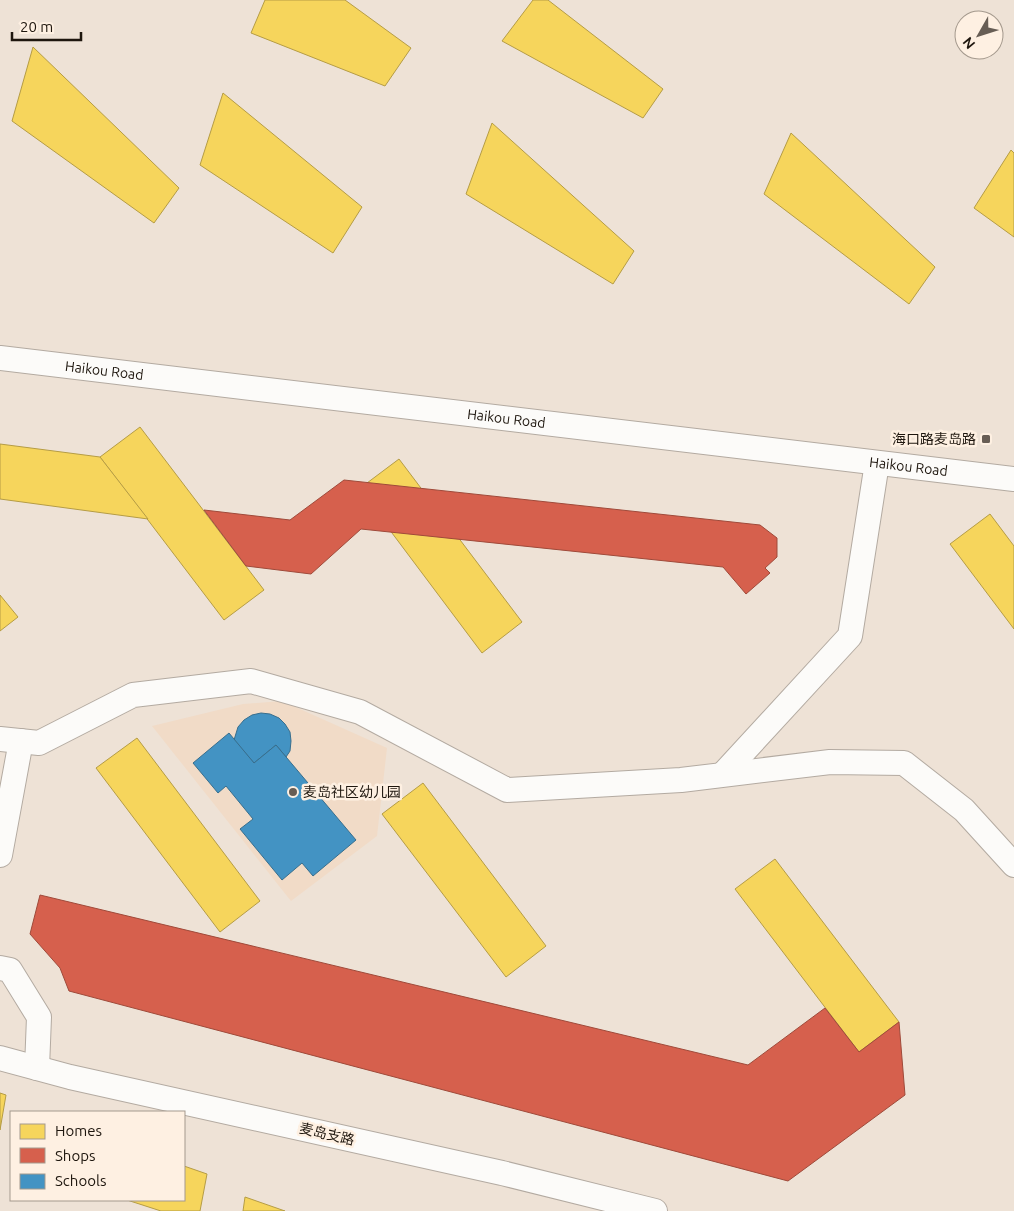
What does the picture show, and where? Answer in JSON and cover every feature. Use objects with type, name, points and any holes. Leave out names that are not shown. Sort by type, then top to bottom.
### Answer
[{"type":"street","name":"Haikou Road","points":[[0,358],[1014,479]]},
{"type":"street","points":[[723,774],[850,636],[877,463]]},
{"type":"street","points":[[0,855],[10,740],[39,743],[133,696],[251,681],[360,712],[507,790],[681,780],[830,762],[904,762],[964,810],[1014,865]]},
{"type":"street","points":[[0,968],[10,970],[39,1017],[37,1068]]},
{"type":"street","name":"麦岛支路","points":[[0,1058],[70,1077],[502,1173],[655,1211]]},
{"type":"shaded area","name":"麦岛社区幼儿园","points":[[282,701],[387,748],[377,836],[291,901],[152,726],[243,704]]},
{"type":"building: Homes","points":[[265,0],[345,0],[411,48],[385,86],[251,33]]},
{"type":"building: Homes","points":[[533,0],[548,0],[663,89],[643,118],[502,41]]},
{"type":"building: Homes","points":[[33,47],[179,188],[154,223],[12,121]]},
{"type":"building: Homes","points":[[223,93],[362,207],[333,253],[200,165]]},
{"type":"building: Homes","points":[[492,123],[634,251],[613,284],[466,194]]},
{"type":"building: Homes","points":[[791,133],[935,267],[909,304],[764,194]]},
{"type":"building: Homes","points":[[1011,150],[1014,153],[1014,237],[974,208]]},
{"type":"building: Homes","points":[[140,427],[264,590],[224,620],[100,457]]},
{"type":"building: Homes","points":[[0,444],[100,457],[148,519],[0,499]]},
{"type":"building: Homes","points":[[399,459],[522,622],[482,653],[359,489]]},
{"type":"building: Homes","points":[[990,514],[1014,546],[1014,629],[950,544]]},
{"type":"building: Homes","points":[[0,595],[18,617],[0,631]]},
{"type":"building: Homes","points":[[137,738],[260,901],[220,932],[96,768]]},
{"type":"building: Homes","points":[[423,783],[546,946],[506,977],[382,814]]},
{"type":"building: Homes","points":[[775,859],[899,1022],[859,1052],[735,889]]},
{"type":"building: Homes","points":[[0,1093],[6,1095],[0,1130]]},
{"type":"building: Homes","points":[[185,1166],[207,1174],[200,1211],[161,1211],[130,1201],[185,1201]]},
{"type":"building: Homes","points":[[245,1197],[285,1211],[243,1211]]},
{"type":"building: Shops","points":[[344,480],[760,525],[777,538],[777,557],[765,568],[770,573],[746,594],[723,567],[361,529],[311,574],[246,566],[204,510],[290,520]]},
{"type":"building: Shops","points":[[40,895],[748,1065],[825,1008],[859,1052],[899,1022],[905,1095],[788,1181],[69,991],[60,968],[30,934]]},
{"type":"building: Schools","points":[[261,713],[279,718],[290,732],[290,751],[286,757],[276,745],[254,763],[234,740],[238,727],[244,720],[252,715]]},
{"type":"building: Schools","points":[[229,733],[254,763],[276,745],[356,840],[313,876],[302,863],[282,880],[240,829],[253,819],[226,786],[218,793],[193,763]]},
{"type":"place","name":"海口路麦岛路","points":[[986,439]]},
{"type":"place","name":"麦岛社区幼儿园","points":[[293,792]]}]
